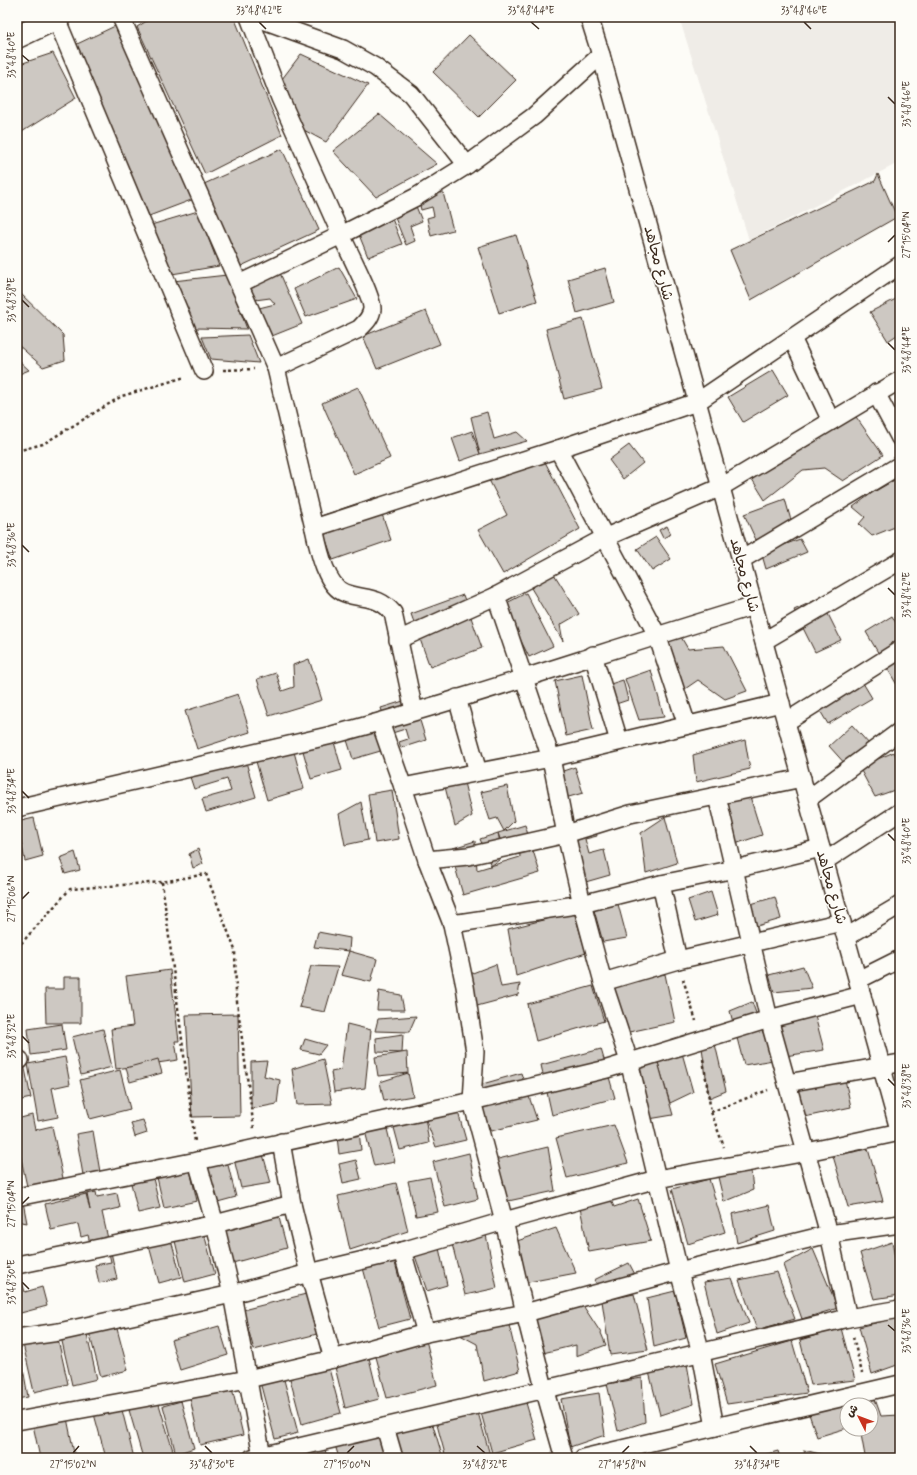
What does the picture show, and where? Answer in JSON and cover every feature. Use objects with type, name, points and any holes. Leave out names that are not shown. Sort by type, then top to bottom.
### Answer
[{"type":"street","points":[[121,17],[276,368],[317,542],[328,577],[344,593],[380,601],[393,613],[414,711]]},
{"type":"street","points":[[249,17],[280,98],[373,308],[369,319],[359,329],[276,368]]},
{"type":"street","points":[[255,17],[343,49],[376,67],[411,94],[467,165]]},
{"type":"street","name":"شارع مجاهد","points":[[589,17],[601,55],[900,1133]]},
{"type":"street","points":[[17,37],[58,18],[204,371]]},
{"type":"street","points":[[239,284],[416,197],[467,165],[534,116],[601,55]]},
{"type":"street","points":[[314,528],[558,449],[697,402],[900,265]]},
{"type":"street","points":[[792,338],[831,421]]},
{"type":"street","points":[[398,640],[496,596],[604,538],[721,487],[900,380]]},
{"type":"street","points":[[876,393],[900,438]]},
{"type":"street","points":[[558,449],[656,635],[687,725]]},
{"type":"street","points":[[741,560],[900,465]]},
{"type":"street","points":[[764,641],[900,561]]},
{"type":"street","points":[[496,596],[551,758],[582,904],[603,982],[629,1061],[679,1271],[701,1353],[715,1427]]},
{"type":"street","points":[[17,808],[332,735],[380,722],[656,635],[754,606]]},
{"type":"street","points":[[786,722],[900,650]]},
{"type":"street","points":[[593,656],[618,741]]},
{"type":"street","points":[[457,698],[478,772]]},
{"type":"street","points":[[403,787],[551,758],[781,703]]},
{"type":"street","points":[[380,722],[427,860],[452,924],[465,986],[475,1052],[472,1101],[504,1221],[544,1388],[564,1458]]},
{"type":"street","points":[[808,800],[899,734]]},
{"type":"street","points":[[427,860],[468,856],[566,834],[630,814],[802,778]]},
{"type":"street","points":[[717,796],[769,1019],[829,1234],[848,1318]]},
{"type":"street","points":[[452,924],[582,904],[661,884],[735,869],[823,854],[900,812]]},
{"type":"street","points":[[661,884],[678,960]]},
{"type":"street","points":[[603,982],[678,960],[750,942],[844,929],[900,905]]},
{"type":"street","points":[[17,1197],[197,1161],[472,1101],[607,1068],[769,1019],[860,987],[900,959]]},
{"type":"street","points":[[787,1083],[900,1063]]},
{"type":"street","points":[[17,1338],[59,1332],[232,1294],[309,1273],[402,1251],[657,1179],[807,1152],[900,1133]]},
{"type":"street","points":[[281,1142],[292,1204],[309,1273],[333,1359]]},
{"type":"street","points":[[197,1161],[215,1224],[232,1294],[248,1379],[257,1457],[544,1388],[848,1318],[900,1309]]},
{"type":"street","points":[[17,1265],[215,1224],[292,1204]]},
{"type":"street","points":[[17,1421],[248,1379],[333,1359],[426,1333],[525,1313],[679,1271],[829,1234],[900,1224]]},
{"type":"street","points":[[402,1251],[426,1333]]},
{"type":"street","points":[[583,1458],[900,1384]]},
{"type":"street","points":[[385,1427],[394,1458]]},
{"type":"path","points":[[17,451],[43,444],[122,396],[204,371],[276,368]]},
{"type":"path","points":[[17,948],[70,889],[162,882],[206,874],[235,950],[236,994],[256,1147]]},
{"type":"path","points":[[162,882],[197,1161]]},
{"type":"path","points":[[678,960],[701,1039],[711,1112],[731,1166]]},
{"type":"path","points":[[711,1112],[787,1083]]},
{"type":"path","points":[[848,1318],[867,1391]]},
{"type":"shaded area","points":[[679,17],[900,17],[900,162],[749,240]]},
{"type":"building","points":[[153,17],[234,17],[282,135],[205,174],[137,27]]},
{"type":"building","points":[[115,26],[194,199],[149,216],[75,45]]},
{"type":"building","points":[[469,35],[516,80],[479,117],[433,72]]},
{"type":"building","points":[[53,53],[76,98],[17,135],[17,65]]},
{"type":"building","points":[[301,54],[368,85],[326,142],[302,129],[282,79]]},
{"type":"building","points":[[379,114],[437,164],[376,197],[333,151]]},
{"type":"building","points":[[282,149],[319,230],[239,267],[204,184]]},
{"type":"building","points":[[878,174],[897,217],[751,300],[730,250],[875,181]]},
{"type":"building","points":[[441,185],[453,230],[431,236],[427,218],[434,216],[432,207],[421,210],[417,191]]},
{"type":"building","points":[[411,194],[422,221],[410,226],[415,241],[406,245],[389,203]]},
{"type":"building","points":[[387,206],[402,244],[368,257],[353,220]]},
{"type":"building","points":[[198,211],[219,266],[172,274],[151,225]]},
{"type":"building","points":[[516,235],[537,301],[499,313],[478,247]]},
{"type":"building","points":[[274,259],[302,324],[272,336],[259,308],[275,304],[270,298],[255,300],[244,272]]},
{"type":"building","points":[[339,267],[357,299],[306,317],[294,289]]},
{"type":"building","points":[[605,268],[614,302],[577,313],[568,279]]},
{"type":"building","points":[[227,275],[247,329],[195,328],[173,281]]},
{"type":"building","points":[[18,291],[63,335],[65,360],[43,367],[17,344]]},
{"type":"building","points":[[900,297],[900,333],[888,341],[870,312]]},
{"type":"building","points":[[426,311],[440,344],[377,369],[363,336]]},
{"type":"building","points":[[583,319],[602,389],[564,399],[546,329]]},
{"type":"building","points":[[248,335],[259,363],[211,359],[202,337]]},
{"type":"building","points":[[17,359],[29,370],[17,375]]},
{"type":"building","points":[[773,370],[788,395],[743,422],[728,397]]},
{"type":"building","points":[[358,387],[390,458],[354,474],[322,403]]},
{"type":"building","points":[[487,412],[494,439],[517,432],[527,441],[480,454],[471,417]]},
{"type":"building","points":[[854,414],[883,455],[843,481],[824,468],[803,470],[765,500],[747,471]]},
{"type":"building","points":[[472,431],[480,454],[460,461],[452,438]]},
{"type":"building","points":[[629,445],[643,463],[623,479],[609,460]]},
{"type":"building","points":[[544,460],[580,529],[503,574],[478,530],[507,515],[488,478]]},
{"type":"building","points":[[898,478],[900,483],[900,525],[872,536],[859,524],[865,517],[853,507],[872,493]]},
{"type":"building","points":[[376,497],[391,540],[333,560],[318,517]]},
{"type":"building","points":[[785,499],[792,524],[756,540],[744,514]]},
{"type":"building","points":[[667,526],[671,534],[663,538],[659,530]]},
{"type":"building","points":[[656,537],[671,559],[652,571],[637,549]]},
{"type":"building","points":[[800,539],[807,552],[766,569],[762,555],[770,550]]},
{"type":"building","points":[[554,574],[579,614],[560,625],[563,641],[531,588]]},
{"type":"building","points":[[526,593],[553,646],[529,657],[503,605]]},
{"type":"building","points":[[463,595],[482,648],[430,667],[411,614]]},
{"type":"building","points":[[820,598],[841,640],[815,652],[794,610]]},
{"type":"building","points":[[892,616],[900,630],[900,638],[890,644],[900,662],[900,690],[866,632]]},
{"type":"building","points":[[665,632],[681,637],[688,649],[724,646],[747,691],[725,699],[698,680],[682,691]]},
{"type":"building","points":[[309,659],[322,700],[269,716],[257,679],[276,673],[282,691],[294,687],[293,665]]},
{"type":"building","points":[[651,670],[664,717],[639,720],[625,679]]},
{"type":"building","points":[[582,675],[593,730],[566,736],[555,681]]},
{"type":"building","points":[[860,678],[872,698],[828,724],[816,704]]},
{"type":"building","points":[[623,680],[628,700],[610,706],[604,686]]},
{"type":"building","points":[[238,694],[250,732],[197,749],[185,711]]},
{"type":"building","points":[[413,698],[426,740],[401,748],[399,742],[408,739],[405,729],[389,734],[381,708]]},
{"type":"building","points":[[373,714],[384,750],[353,759],[342,724]]},
{"type":"building","points":[[852,725],[870,745],[847,766],[829,746]]},
{"type":"building","points":[[332,735],[342,770],[311,779],[301,744]]},
{"type":"building","points":[[745,740],[750,769],[696,782],[693,755]]},
{"type":"building","points":[[293,748],[304,789],[267,800],[255,758]]},
{"type":"building","points":[[894,752],[900,765],[900,788],[875,797],[859,767]]},
{"type":"building","points":[[244,755],[256,797],[206,812],[202,799],[231,791],[227,779],[194,789],[188,771]]},
{"type":"building","points":[[575,767],[583,793],[565,798],[557,773]]},
{"type":"building","points":[[463,778],[472,816],[455,826],[444,783]]},
{"type":"building","points":[[507,786],[514,821],[504,831],[497,818],[490,820],[481,792]]},
{"type":"building","points":[[392,790],[399,839],[375,843],[368,794]]},
{"type":"building","points":[[748,790],[762,835],[735,844],[720,799]]},
{"type":"building","points":[[361,802],[368,840],[345,845],[339,814]]},
{"type":"building","points":[[665,817],[677,863],[646,873],[641,833]]},
{"type":"building","points":[[34,818],[43,856],[25,861],[17,822]]},
{"type":"building","points":[[593,822],[597,836],[585,839],[589,854],[604,850],[610,875],[582,883],[569,828]]},
{"type":"building","points":[[525,825],[540,873],[463,895],[450,849],[475,841],[477,870],[520,857],[519,844],[503,848],[498,833]]},
{"type":"building","points":[[498,833],[503,857],[491,866],[480,839]]},
{"type":"building","points":[[198,849],[203,864],[193,868],[189,854]]},
{"type":"building","points":[[75,852],[80,870],[65,874],[60,858]]},
{"type":"building","points":[[614,889],[627,938],[603,942],[590,896]]},
{"type":"building","points":[[711,892],[718,915],[695,922],[688,900]]},
{"type":"building","points":[[775,897],[781,919],[750,928],[744,906]]},
{"type":"building","points":[[574,912],[586,953],[516,976],[508,929]]},
{"type":"building","points":[[318,932],[350,938],[349,951],[314,947]]},
{"type":"building","points":[[349,951],[377,959],[371,982],[341,975]]},
{"type":"building","points":[[496,964],[501,987],[520,984],[518,995],[477,1006],[470,974]]},
{"type":"building","points":[[311,966],[338,967],[325,1012],[299,1007]]},
{"type":"building","points":[[803,966],[812,988],[774,992],[769,975]]},
{"type":"building","points":[[170,970],[179,1041],[175,1041],[178,1060],[116,1069],[111,1029],[133,1026],[126,976]]},
{"type":"building","points":[[665,974],[675,1022],[620,1034],[610,986]]},
{"type":"building","points":[[64,977],[81,977],[81,1023],[46,1023],[45,989],[64,989]]},
{"type":"building","points":[[593,986],[604,1021],[536,1041],[527,1004]]},
{"type":"building","points":[[379,991],[401,995],[404,1010],[377,1010]]},
{"type":"building","points":[[752,1002],[773,1060],[744,1065],[730,1011]]},
{"type":"building","points":[[238,1014],[240,1116],[192,1117],[186,1015]]},
{"type":"building","points":[[416,1016],[409,1032],[375,1031],[378,1019]]},
{"type":"building","points":[[815,1016],[824,1050],[785,1056],[776,1024]]},
{"type":"building","points":[[62,1024],[66,1050],[31,1055],[28,1029]]},
{"type":"building","points":[[347,1024],[371,1030],[365,1088],[334,1092],[331,1072],[341,1070]]},
{"type":"building","points":[[103,1029],[112,1067],[81,1075],[72,1037]]},
{"type":"building","points":[[403,1034],[402,1053],[377,1052],[376,1038]]},
{"type":"building","points":[[305,1039],[326,1045],[319,1054],[301,1050]]},
{"type":"building","points":[[715,1044],[726,1091],[709,1098],[702,1048]]},
{"type":"building","points":[[601,1049],[615,1098],[552,1115],[541,1065]]},
{"type":"building","points":[[407,1052],[408,1073],[378,1076],[375,1057]]},
{"type":"building","points":[[682,1053],[693,1092],[670,1103],[657,1059]]},
{"type":"building","points":[[65,1057],[70,1084],[52,1088],[58,1117],[38,1121],[28,1064]]},
{"type":"building","points":[[158,1059],[162,1073],[130,1082],[126,1068]]},
{"type":"building","points":[[323,1059],[332,1104],[297,1105],[292,1069]]},
{"type":"building","points":[[657,1059],[673,1115],[649,1119],[630,1066]]},
{"type":"building","points":[[267,1061],[264,1076],[280,1080],[277,1104],[251,1109],[251,1062]]},
{"type":"building","points":[[24,1064],[31,1098],[17,1101],[17,1065]]},
{"type":"building","points":[[120,1070],[130,1109],[90,1119],[80,1080]]},
{"type":"building","points":[[408,1073],[413,1096],[384,1101],[380,1082]]},
{"type":"building","points":[[521,1073],[537,1120],[491,1131],[472,1087]]},
{"type":"building","points":[[844,1075],[851,1107],[800,1118],[793,1086]]},
{"type":"building","points":[[458,1112],[466,1140],[436,1147],[425,1117]]},
{"type":"building","points":[[32,1115],[35,1130],[52,1126],[64,1183],[28,1191],[17,1140],[17,1119]]},
{"type":"building","points":[[425,1117],[429,1143],[400,1150],[393,1124]]},
{"type":"building","points":[[143,1120],[147,1133],[135,1137],[131,1123]]},
{"type":"building","points":[[386,1125],[395,1162],[374,1166],[365,1131]]},
{"type":"building","points":[[614,1125],[628,1163],[567,1178],[556,1138]]},
{"type":"building","points":[[93,1131],[100,1172],[83,1175],[76,1134]]},
{"type":"building","points":[[359,1131],[361,1150],[339,1154],[337,1137]]},
{"type":"building","points":[[548,1147],[555,1191],[499,1203],[494,1160]]},
{"type":"building","points":[[868,1149],[883,1201],[848,1207],[833,1156]]},
{"type":"building","points":[[262,1151],[271,1183],[241,1188],[234,1159]]},
{"type":"building","points":[[469,1153],[478,1199],[445,1207],[433,1162]]},
{"type":"building","points":[[226,1157],[236,1197],[214,1203],[203,1163]]},
{"type":"building","points":[[356,1160],[361,1179],[343,1183],[339,1164]]},
{"type":"building","points":[[189,1165],[197,1201],[164,1208],[156,1173]]},
{"type":"building","points":[[751,1171],[753,1190],[724,1202],[718,1177]]},
{"type":"building","points":[[152,1174],[160,1208],[138,1213],[130,1179]]},
{"type":"building","points":[[430,1177],[438,1212],[416,1216],[408,1181]]},
{"type":"building","points":[[709,1179],[725,1232],[688,1244],[672,1189]]},
{"type":"building","points":[[396,1183],[408,1231],[350,1250],[338,1196]]},
{"type":"building","points":[[605,1186],[614,1207],[638,1199],[651,1241],[589,1252],[577,1193]]},
{"type":"building","points":[[96,1192],[97,1197],[117,1193],[120,1208],[102,1212],[117,1279],[99,1283],[95,1265],[111,1262],[107,1244],[91,1248],[88,1235],[81,1237],[78,1224],[51,1230],[45,1204],[86,1194],[90,1210],[87,1194]]},
{"type":"building","points":[[23,1202],[27,1223],[17,1221],[17,1204]]},
{"type":"building","points":[[769,1205],[775,1231],[737,1243],[732,1214]]},
{"type":"building","points":[[277,1210],[287,1248],[229,1264],[218,1226]]},
{"type":"building","points":[[556,1228],[576,1273],[518,1284],[514,1242]]},
{"type":"building","points":[[203,1230],[215,1274],[185,1282],[174,1237]]},
{"type":"building","points":[[486,1235],[497,1288],[465,1295],[452,1244]]},
{"type":"building","points":[[170,1236],[181,1277],[159,1283],[148,1242]]},
{"type":"building","points":[[892,1242],[900,1283],[900,1295],[874,1299],[860,1253]]},
{"type":"building","points":[[439,1248],[447,1285],[427,1291],[414,1253]]},
{"type":"building","points":[[813,1249],[838,1308],[802,1319],[783,1265]]},
{"type":"building","points":[[394,1259],[410,1319],[379,1327],[363,1268]]},
{"type":"building","points":[[629,1263],[639,1282],[603,1292],[594,1280]]},
{"type":"building","points":[[777,1272],[795,1319],[757,1330],[739,1280]]},
{"type":"building","points":[[20,1275],[25,1292],[42,1287],[47,1306],[17,1314],[17,1276]]},
{"type":"building","points":[[732,1278],[749,1323],[717,1334],[704,1282]]},
{"type":"building","points":[[675,1291],[686,1338],[654,1347],[647,1298]]},
{"type":"building","points":[[306,1294],[317,1334],[254,1350],[243,1310]]},
{"type":"building","points":[[634,1294],[648,1350],[610,1355],[602,1301]]},
{"type":"building","points":[[582,1304],[601,1333],[606,1345],[576,1356],[576,1345],[543,1353],[525,1313]]},
{"type":"building","points":[[900,1317],[900,1364],[872,1374],[859,1327]]},
{"type":"building","points":[[508,1321],[520,1371],[484,1381],[477,1344],[460,1335]]},
{"type":"building","points":[[116,1325],[128,1370],[101,1377],[89,1332]]},
{"type":"building","points":[[219,1326],[228,1355],[180,1370],[171,1340]]},
{"type":"building","points":[[841,1328],[855,1380],[811,1385],[800,1340]]},
{"type":"building","points":[[86,1331],[97,1379],[72,1385],[61,1337]]},
{"type":"building","points":[[57,1335],[68,1384],[34,1392],[23,1344]]},
{"type":"building","points":[[426,1340],[437,1385],[387,1398],[375,1353]]},
{"type":"building","points":[[792,1341],[807,1393],[727,1404],[715,1364]]},
{"type":"building","points":[[19,1345],[28,1397],[17,1399],[17,1346]]},
{"type":"building","points":[[368,1354],[379,1399],[345,1408],[334,1363]]},
{"type":"building","points":[[687,1364],[694,1404],[660,1415],[649,1372]]},
{"type":"building","points":[[328,1365],[341,1413],[302,1424],[289,1375]]},
{"type":"building","points":[[283,1376],[298,1433],[275,1439],[260,1382]]},
{"type":"building","points":[[642,1378],[645,1422],[618,1431],[607,1384]]},
{"type":"building","points":[[232,1388],[243,1435],[200,1445],[190,1398]]},
{"type":"building","points":[[599,1393],[605,1435],[570,1447],[561,1399]]},
{"type":"building","points":[[524,1396],[537,1440],[492,1453],[480,1409]]},
{"type":"building","points":[[158,1401],[174,1454],[161,1458],[143,1458],[129,1410]]},
{"type":"building","points":[[181,1401],[194,1448],[176,1454],[163,1406]]},
{"type":"building","points":[[121,1406],[134,1458],[106,1458],[94,1414]]},
{"type":"building","points":[[839,1407],[839,1430],[817,1437],[809,1414]]},
{"type":"building","points":[[477,1409],[490,1455],[478,1458],[446,1458],[436,1421]]},
{"type":"building","points":[[879,1410],[881,1416],[900,1415],[900,1458],[858,1458],[865,1456],[861,1437],[879,1437]]},
{"type":"building","points":[[67,1418],[75,1458],[40,1458],[33,1425]]},
{"type":"building","points":[[432,1422],[443,1458],[400,1458],[392,1435]]},
{"type":"building","points":[[380,1432],[388,1458],[339,1458],[335,1445]]},
{"type":"building","points":[[324,1445],[327,1458],[294,1458],[293,1453]]},
{"type":"building","points":[[804,1450],[836,1458],[805,1458]]},
{"type":"building","points":[[778,1451],[780,1458],[753,1458]]},
{"type":"building","points":[[557,1453],[558,1458],[537,1458],[537,1457]]}]
